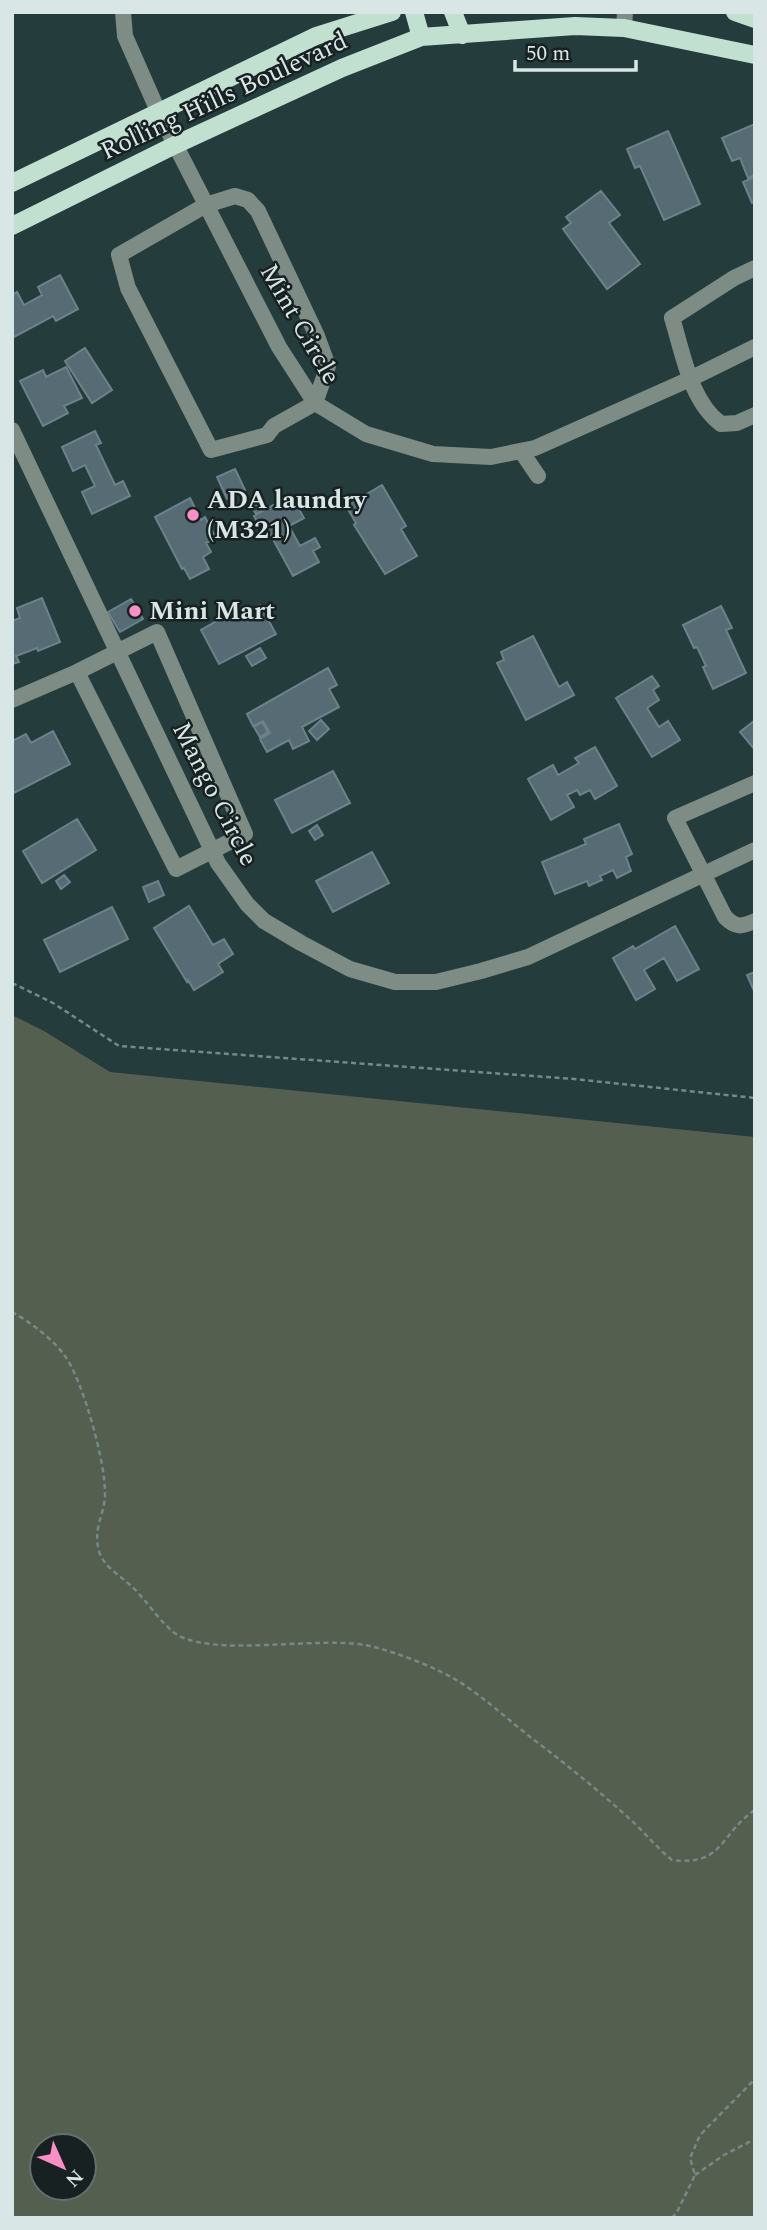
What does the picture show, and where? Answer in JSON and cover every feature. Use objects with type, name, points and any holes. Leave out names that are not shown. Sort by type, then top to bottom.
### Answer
[{"type":"main road","name":"Rolling Hills Boulevard","points":[[12,183],[316,36],[392,12]]},
{"type":"main road","points":[[414,12],[421,37]]},
{"type":"main road","points":[[453,12],[461,35]]},
{"type":"main road","points":[[735,12],[755,19]]},
{"type":"main road","name":"Rolling Hills Boulevard","points":[[12,226],[175,145],[342,68],[421,37],[625,20],[755,55]]},
{"type":"street","name":"Mint Circle","points":[[123,12],[125,36],[158,111],[279,347],[315,403],[366,433],[433,454],[491,457],[535,448],[691,379],[755,347]]},
{"type":"street","points":[[235,196],[248,200],[258,211],[328,366],[315,403],[274,426],[267,435],[211,450],[128,288],[119,255],[206,205],[235,196]]},
{"type":"street","points":[[755,268],[734,278],[673,318],[691,379],[709,416],[721,424],[737,423],[755,415]]},
{"type":"street","name":"Mango Circle","points":[[14,438],[218,863],[247,904],[264,921],[350,969],[395,982],[436,982],[481,971],[528,957],[755,850]]},
{"type":"street","points":[[521,450],[538,476]]},
{"type":"street","points":[[12,700],[77,672],[157,632],[246,834],[176,869],[77,672]]},
{"type":"street","points":[[755,782],[675,818],[725,917],[734,926],[741,927],[755,921]]},
{"type":"path","points":[[12,983],[53,1003],[119,1046],[574,1079],[755,1098]]},
{"type":"path","points":[[12,1312],[46,1336],[65,1356],[78,1383],[103,1468],[106,1495],[98,1520],[97,1540],[101,1556],[111,1570],[146,1601],[175,1634],[195,1642],[229,1646],[333,1642],[373,1646],[446,1675],[582,1776],[672,1860],[690,1862],[711,1856],[755,1810]]},
{"type":"path","points":[[695,2175],[690,2158],[701,2135],[755,2079]]},
{"type":"path","points":[[672,2218],[695,2175],[724,2155],[755,2139]]},
{"type":"green space","points":[[12,1015],[44,1031],[110,1072],[755,1137],[755,2218],[12,2218]]},
{"type":"building","points":[[755,124],[755,175],[748,178],[740,158],[732,161],[722,138]]},
{"type":"building","points":[[668,131],[700,204],[664,220],[640,166],[635,168],[627,149]]},
{"type":"building","points":[[755,177],[755,201],[752,203],[743,182]]},
{"type":"building","points":[[601,191],[620,215],[609,223],[640,264],[607,289],[563,229],[571,223],[566,217]]},
{"type":"building","points":[[60,275],[78,309],[56,321],[53,316],[12,338],[12,295],[17,292],[24,305],[42,295],[38,287]]},
{"type":"building","points":[[85,348],[112,390],[92,403],[65,361]]},
{"type":"building","points":[[66,367],[82,398],[64,406],[68,413],[43,426],[20,381],[43,370],[46,377]]},
{"type":"building","points":[[95,431],[101,443],[96,445],[115,485],[123,481],[130,496],[92,514],[82,492],[95,486],[85,465],[73,471],[62,447]]},
{"type":"building","points":[[235,469],[245,490],[227,499],[217,477]]},
{"type":"building","points":[[382,485],[406,526],[401,529],[417,556],[385,574],[354,525],[356,523],[346,506]]},
{"type":"building","points":[[291,495],[304,518],[289,526],[300,546],[315,538],[320,547],[313,551],[319,562],[293,576],[269,532],[264,534],[254,516]]},
{"type":"building","points":[[190,498],[201,520],[205,517],[216,538],[206,543],[211,552],[203,557],[209,569],[190,579],[155,517]]},
{"type":"building","points":[[261,498],[267,508],[256,514],[250,504]]},
{"type":"building","points":[[42,598],[60,642],[16,656],[19,662],[12,664],[12,621],[20,618],[17,608]]},
{"type":"building","points":[[131,599],[143,619],[120,632],[108,612]]},
{"type":"building","points":[[260,605],[276,634],[219,664],[201,630],[231,613],[234,619]]},
{"type":"building","points":[[721,606],[732,628],[726,630],[746,673],[713,689],[703,667],[706,666],[683,625]]},
{"type":"building","points":[[533,636],[559,687],[567,682],[574,695],[526,720],[497,663],[504,660],[501,652]]},
{"type":"building","points":[[260,648],[266,658],[252,666],[246,656]]},
{"type":"building","points":[[328,668],[337,685],[329,689],[339,707],[302,727],[309,741],[293,749],[289,740],[267,752],[260,739],[270,733],[263,721],[253,726],[247,714]]},
{"type":"building","points":[[652,676],[659,686],[653,690],[659,700],[647,708],[659,727],[668,721],[680,740],[652,757],[616,698]]},
{"type":"building","points":[[321,720],[329,729],[317,740],[309,731]]},
{"type":"building","points":[[755,720],[755,750],[740,732]]},
{"type":"building","points":[[262,722],[268,732],[260,737],[254,727]]},
{"type":"building","points":[[53,731],[70,764],[14,793],[12,741],[26,734],[31,743]]},
{"type":"building","points":[[595,747],[617,786],[595,799],[590,790],[580,795],[577,790],[567,795],[574,807],[551,820],[528,779],[553,765],[558,775],[579,763],[575,758]]},
{"type":"building","points":[[333,771],[350,803],[292,833],[275,800]]},
{"type":"building","points":[[77,819],[96,850],[42,883],[23,851]]},
{"type":"building","points":[[619,824],[632,854],[626,857],[631,871],[617,878],[613,870],[600,876],[602,880],[589,886],[587,881],[555,894],[542,862],[586,844],[584,839]]},
{"type":"building","points":[[317,825],[323,835],[315,840],[309,831]]},
{"type":"building","points":[[372,852],[389,883],[333,912],[316,881]]},
{"type":"building","points":[[64,875],[70,882],[61,889],[56,881]]},
{"type":"building","points":[[158,881],[164,895],[149,902],[143,887]]},
{"type":"building","points":[[189,906],[213,945],[224,939],[233,954],[218,964],[223,972],[194,990],[154,928]]},
{"type":"building","points":[[112,907],[128,939],[60,972],[44,940]]},
{"type":"building","points":[[675,926],[699,969],[677,981],[664,958],[644,970],[655,989],[636,1000],[613,958]]},
{"type":"building","points":[[755,972],[755,993],[747,975]]},
{"type":"place","name":"ADA laundry (M321)","points":[[193,515]]},
{"type":"place","name":"Mini Mart","points":[[135,611]]}]
